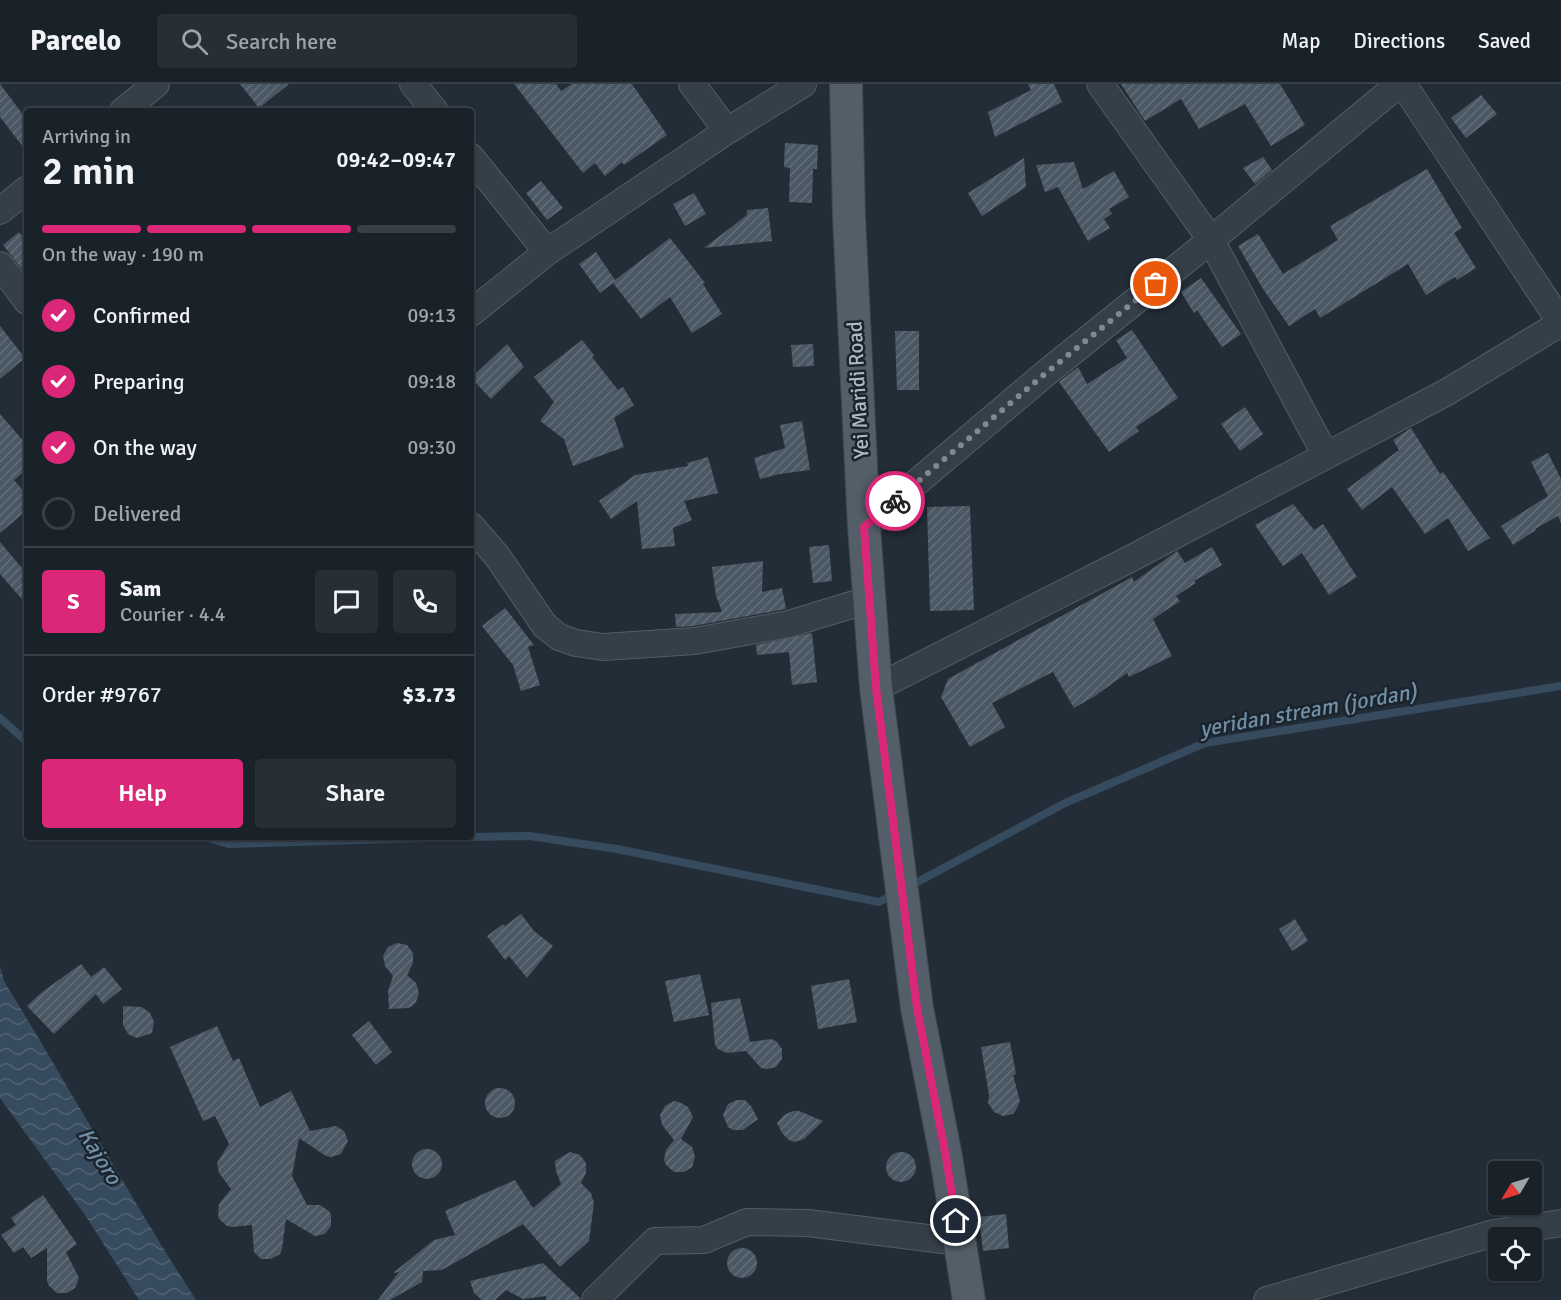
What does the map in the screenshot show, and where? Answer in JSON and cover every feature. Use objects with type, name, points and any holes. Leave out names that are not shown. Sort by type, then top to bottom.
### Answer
[{"type":"main road","name":"Yei Maridi Road","points":[[846,84],[849,217],[864,527],[876,688],[917,1008],[946,1157],[969,1300]]},
{"type":"street","points":[[413,84],[433,108]]},
{"type":"street","points":[[692,84],[727,131]]},
{"type":"street","points":[[474,311],[547,252],[727,131],[803,84]]},
{"type":"street","points":[[1100,84],[1211,240],[1326,456]]},
{"type":"street","points":[[864,527],[1046,373],[1401,84],[1561,323],[1447,392],[1128,560],[876,688]]},
{"type":"street","points":[[474,161],[547,252]]},
{"type":"street","points":[[0,211],[24,191]]},
{"type":"street","points":[[0,265],[24,297]]},
{"type":"street","points":[[474,529],[497,556],[545,626],[559,637],[576,643],[603,647],[695,641],[789,624],[871,599]]},
{"type":"street","points":[[595,1300],[655,1241],[704,1240],[747,1222],[808,1223],[960,1242]]},
{"type":"street","points":[[1267,1300],[1494,1233],[1561,1223]]},
{"type":"water","name":"Kajoro","points":[[0,967],[4,981],[196,1300],[139,1300],[85,1215],[0,1098]]},
{"type":"building","points":[[0,84],[24,116],[24,148],[0,117]]},
{"type":"building","points":[[240,84],[289,84],[259,108]]},
{"type":"building","points":[[514,84],[556,84],[561,91],[572,84],[632,84],[667,135],[624,165],[622,162],[605,176],[595,163],[583,173]]},
{"type":"building","points":[[1028,84],[1054,84],[1062,102],[995,137],[988,112],[1031,90]]},
{"type":"building","points":[[1121,84],[1280,84],[1305,125],[1271,146],[1245,104],[1199,129],[1181,99],[1145,121]]},
{"type":"building","points":[[1481,95],[1497,114],[1466,138],[1451,118]]},
{"type":"building","points":[[785,143],[818,145],[817,169],[813,169],[812,203],[789,202],[790,168],[784,167]]},
{"type":"building","points":[[1263,157],[1272,170],[1255,184],[1243,168]]},
{"type":"building","points":[[1024,158],[1026,187],[982,216],[968,193]]},
{"type":"building","points":[[1074,162],[1083,189],[1114,171],[1129,197],[1109,209],[1112,214],[1104,219],[1110,228],[1088,241],[1058,187],[1045,192],[1036,165]]},
{"type":"building","points":[[1427,169],[1462,228],[1454,233],[1476,268],[1457,280],[1455,277],[1426,295],[1408,264],[1320,318],[1315,309],[1289,326],[1263,289],[1238,246],[1258,234],[1283,274],[1338,240],[1330,226]]},
{"type":"building","points":[[541,181],[563,208],[547,220],[526,193]]},
{"type":"building","points":[[694,193],[706,214],[685,226],[673,204]]},
{"type":"building","points":[[768,208],[772,241],[704,248],[747,215],[747,210]]},
{"type":"building","points":[[19,232],[24,239],[24,272],[3,245]]},
{"type":"building","points":[[670,238],[705,283],[703,284],[722,314],[692,333],[670,297],[641,319],[613,283],[600,293],[579,264],[596,252],[615,280]]},
{"type":"building","points":[[1201,278],[1241,334],[1222,347],[1197,310],[1194,313],[1181,292]]},
{"type":"building","points":[[0,326],[24,359],[0,379]]},
{"type":"building","points":[[1132,330],[1178,398],[1136,427],[1139,431],[1109,452],[1059,382],[1078,367],[1087,384],[1127,358],[1116,340]]},
{"type":"building","points":[[895,331],[919,331],[919,390],[897,390]]},
{"type":"building","points":[[582,340],[594,355],[592,357],[618,390],[623,387],[634,405],[614,418],[624,447],[573,466],[564,439],[540,421],[554,402],[534,377]]},
{"type":"building","points":[[507,344],[524,367],[491,399],[474,381],[474,375]]},
{"type":"building","points":[[813,344],[814,366],[793,367],[791,345]]},
{"type":"building","points":[[1245,407],[1263,434],[1240,451],[1221,424]]},
{"type":"building","points":[[0,414],[24,442],[24,472],[14,480],[24,492],[24,513],[0,533]]},
{"type":"building","points":[[802,421],[810,470],[760,479],[754,458],[785,448],[780,425]]},
{"type":"building","points":[[1411,428],[1440,474],[1443,472],[1490,538],[1468,551],[1448,518],[1425,534],[1392,487],[1362,510],[1347,489],[1399,450],[1393,440]]},
{"type":"building","points":[[1548,453],[1561,479],[1561,523],[1558,516],[1513,545],[1501,526],[1548,496],[1531,462]]},
{"type":"building","points":[[708,457],[718,493],[684,501],[692,520],[673,528],[675,546],[642,549],[637,501],[611,519],[599,501],[635,475],[688,466],[687,463]]},
{"type":"building","points":[[1293,504],[1314,530],[1323,524],[1357,577],[1329,595],[1302,553],[1283,566],[1255,525]]},
{"type":"building","points":[[970,506],[974,610],[930,611],[927,507]]},
{"type":"building","points":[[0,542],[24,570],[24,602],[0,574]]},
{"type":"building","points":[[829,545],[832,581],[813,583],[809,547]]},
{"type":"building","points":[[1212,547],[1222,565],[1194,581],[1196,583],[1176,596],[1180,601],[1153,619],[1172,656],[1129,677],[1127,673],[1074,708],[1053,672],[992,703],[1005,727],[970,747],[941,697],[948,679],[1132,577],[1134,582],[1177,551],[1185,563]]},
{"type":"building","points":[[763,561],[762,592],[782,588],[786,609],[676,627],[675,614],[722,612],[716,596],[712,567]]},
{"type":"building","points":[[505,608],[534,645],[528,647],[540,685],[521,691],[513,665],[482,626]]},
{"type":"building","points":[[812,633],[817,682],[792,685],[789,652],[757,655],[756,645]]},
{"type":"building","points":[[521,914],[534,931],[553,946],[527,978],[509,956],[505,960],[487,936]]},
{"type":"building","points":[[1295,919],[1308,941],[1292,951],[1279,929]]},
{"type":"building","points":[[397,943],[407,945],[413,953],[413,963],[407,975],[416,983],[419,993],[412,1006],[389,1009],[388,991],[393,976],[385,966],[383,956],[388,947]]},
{"type":"building","points":[[81,964],[91,977],[104,967],[122,989],[103,1004],[96,994],[54,1034],[27,1006],[42,992]]},
{"type":"building","points":[[700,974],[709,1015],[674,1022],[665,981]]},
{"type":"building","points":[[849,979],[857,1022],[818,1029],[811,986]]},
{"type":"building","points":[[740,998],[750,1042],[771,1039],[776,1041],[782,1049],[782,1059],[776,1067],[761,1068],[746,1051],[727,1053],[715,1045],[711,1003]]},
{"type":"building","points":[[123,1006],[142,1007],[150,1013],[154,1022],[152,1033],[137,1038],[128,1034],[123,1025]]},
{"type":"building","points":[[369,1021],[392,1052],[376,1065],[352,1035]]},
{"type":"building","points":[[217,1026],[233,1061],[239,1058],[260,1107],[291,1091],[310,1131],[336,1126],[344,1131],[348,1141],[341,1154],[331,1157],[299,1138],[292,1176],[307,1205],[320,1205],[329,1211],[331,1226],[325,1234],[315,1236],[286,1219],[282,1249],[280,1254],[271,1259],[261,1259],[254,1252],[252,1225],[232,1227],[219,1219],[219,1204],[231,1189],[219,1173],[217,1163],[229,1144],[215,1116],[203,1121],[170,1047]]},
{"type":"building","points":[[1010,1042],[1016,1074],[1013,1075],[1020,1101],[1013,1114],[1003,1116],[994,1112],[988,1103],[989,1095],[981,1047]]},
{"type":"building","points":[[500,1088],[511,1092],[515,1103],[511,1114],[500,1118],[489,1114],[485,1103],[489,1092]]},
{"type":"building","points":[[737,1100],[745,1100],[758,1119],[743,1130],[733,1130],[728,1127],[723,1115],[728,1104]]},
{"type":"building","points":[[674,1101],[688,1107],[693,1117],[681,1139],[692,1147],[695,1157],[692,1167],[684,1172],[674,1172],[664,1160],[666,1150],[674,1140],[662,1125],[660,1115],[665,1106]]},
{"type":"building","points":[[799,1111],[823,1121],[804,1139],[794,1142],[782,1133],[777,1123],[784,1115]]},
{"type":"building","points":[[427,1149],[438,1153],[442,1164],[438,1175],[427,1179],[416,1175],[412,1164],[416,1153]]},
{"type":"building","points":[[570,1152],[580,1155],[586,1163],[586,1173],[581,1183],[591,1193],[594,1203],[589,1241],[560,1267],[523,1224],[442,1270],[423,1271],[422,1282],[390,1300],[378,1300],[399,1272],[393,1273],[434,1240],[455,1235],[445,1211],[515,1180],[533,1208],[561,1184],[555,1161]]},
{"type":"building","points":[[901,1152],[912,1156],[916,1167],[912,1178],[901,1182],[890,1178],[886,1167],[890,1156]]},
{"type":"building","points":[[43,1195],[77,1244],[66,1252],[79,1278],[75,1288],[67,1293],[57,1293],[49,1286],[47,1248],[31,1258],[23,1247],[14,1253],[1,1235],[16,1225],[11,1218]]},
{"type":"building","points":[[1006,1214],[1009,1248],[983,1251],[979,1217]]},
{"type":"building","points":[[742,1248],[753,1252],[757,1263],[753,1274],[742,1278],[731,1274],[727,1263],[731,1252]]},
{"type":"building","points":[[543,1263],[580,1300],[546,1300],[546,1296],[523,1299],[506,1290],[495,1300],[482,1300],[474,1293],[470,1281]]},
{"type":"waterway","name":"yeridan stream (jordan)","points":[[910,886],[1065,803],[1205,743],[1561,686]]},
{"type":"waterway","points":[[0,718],[24,739]]},
{"type":"waterway","points":[[474,837],[529,836],[617,849],[879,902],[894,894]]},
{"type":"waterway","points":[[215,840],[228,844],[359,840]]},
{"type":"way so far","points":[[895,501],[1046,373],[1156,284]]},
{"type":"route","points":[[895,501],[864,527],[876,688],[917,1008],[956,1221]]}]
